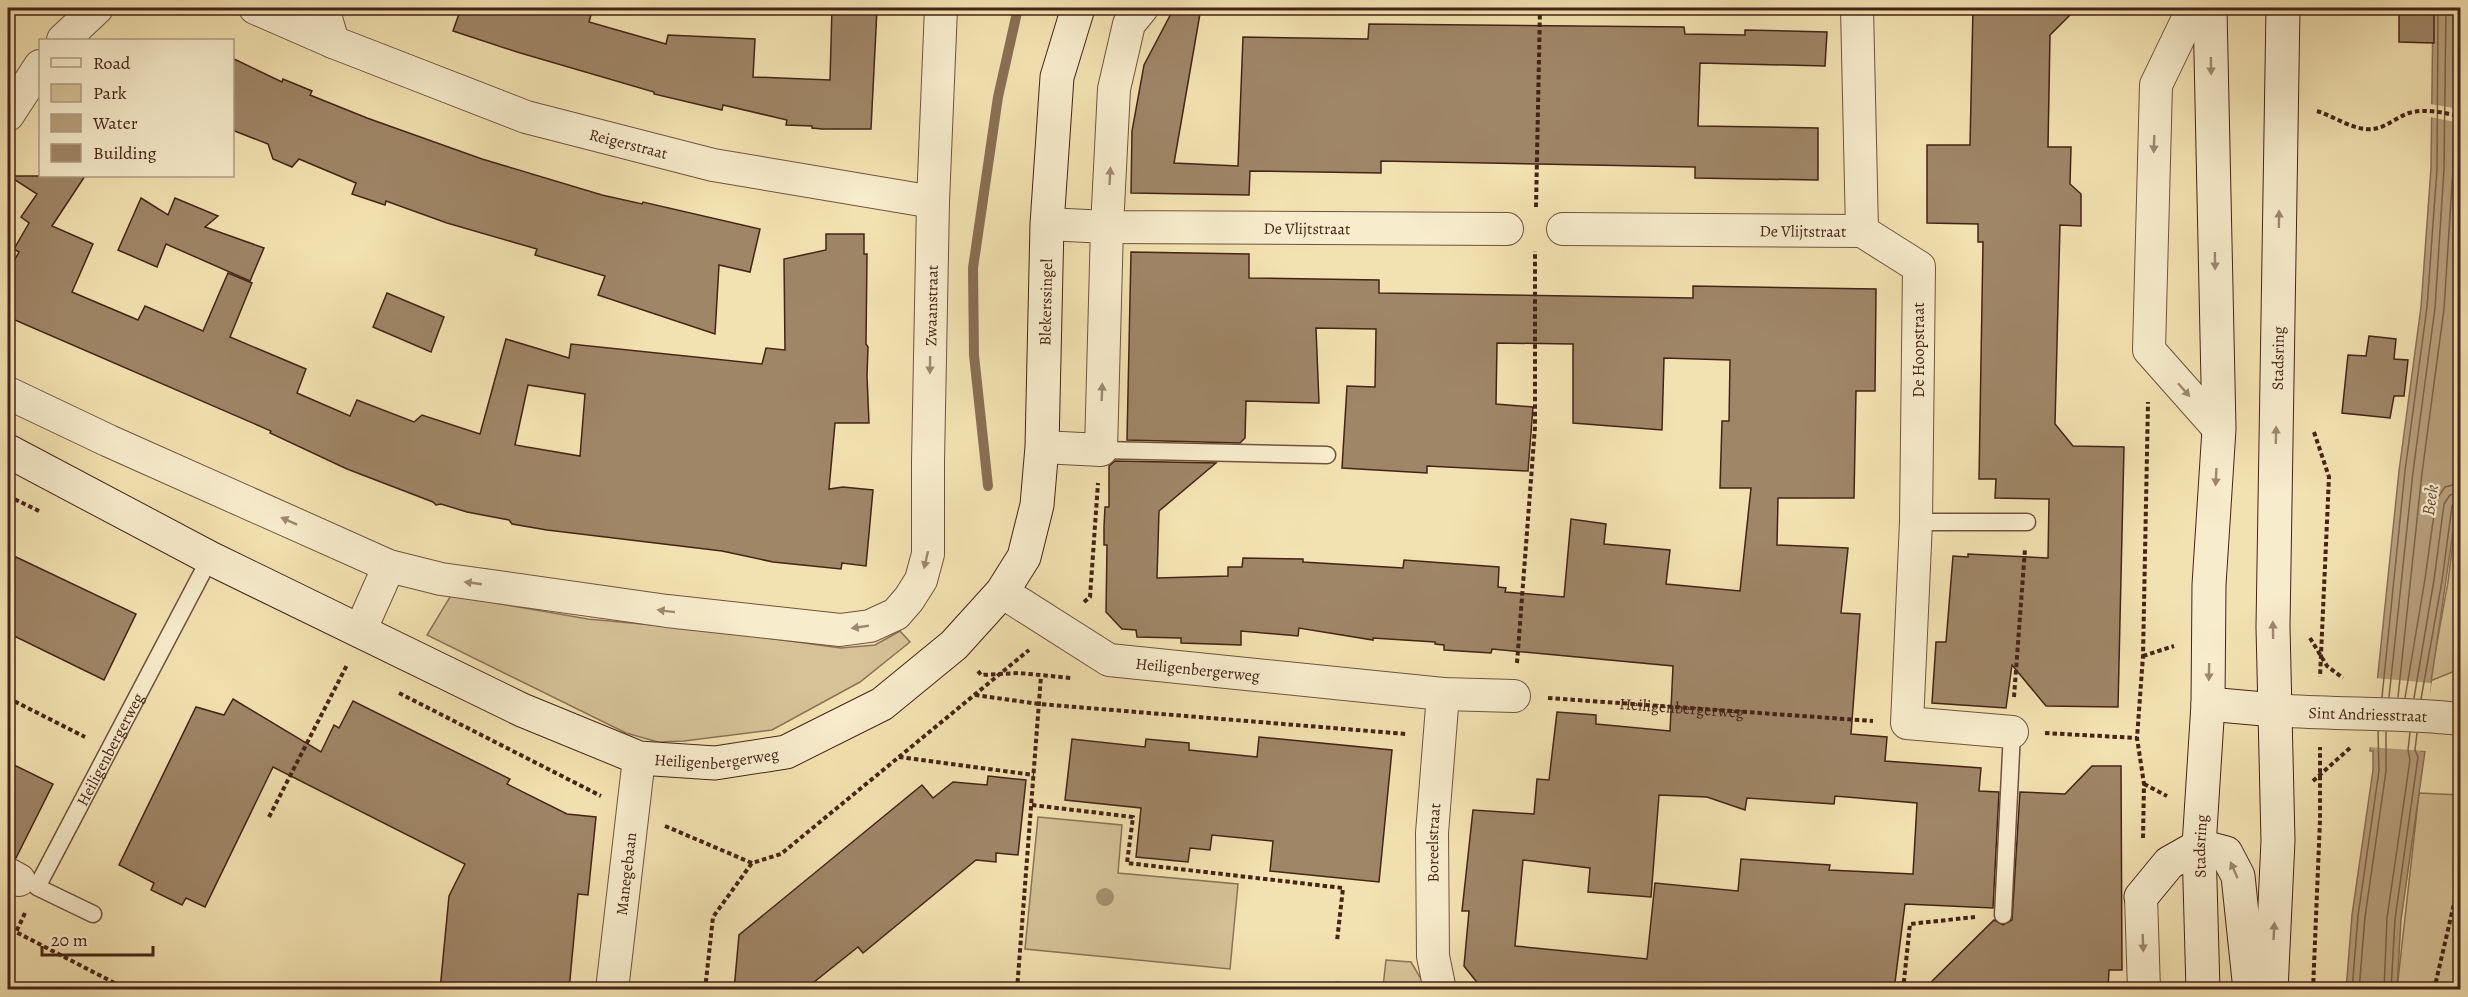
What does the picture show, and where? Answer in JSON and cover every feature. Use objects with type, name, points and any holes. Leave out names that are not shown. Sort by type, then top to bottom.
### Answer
[{"type":"main road","name":"Blekerssingel","points":[[1002,592],[1024,557],[1037,506],[1042,447],[1047,224],[1057,77],[1078,8]]},
{"type":"main road","name":"Stadsring","points":[[2204,990],[2199,846],[2208,704],[2209,585],[2219,429],[2210,8]]},
{"type":"main road","name":"Stadsring","points":[[2271,990],[2278,841],[2272,627],[2283,8]]},
{"type":"main road","name":"Heiligenbergerweg","points":[[8,451],[210,558],[522,710],[639,758],[715,763],[786,752],[882,704],[954,645],[1002,592]]},
{"type":"main road","points":[[2208,704],[2274,710]]},
{"type":"main road","points":[[2141,897],[2169,863],[2199,846],[2226,853],[2238,876],[2250,990]]},
{"type":"street","points":[[64,39],[97,8]]},
{"type":"street","name":"Reigerstraat","points":[[255,8],[333,42],[526,117],[713,165],[933,202]]},
{"type":"street","points":[[323,8],[333,42]]},
{"type":"street","name":"Zwaanstraat","points":[[389,566],[441,579],[667,611],[840,630],[870,626],[896,614],[909,600],[921,580],[928,554],[933,202],[941,8]]},
{"type":"street","points":[[1042,447],[1101,450],[1107,227],[1114,89],[1130,24],[1142,8]]},
{"type":"street","points":[[1857,8],[1862,231]]},
{"type":"street","points":[[2193,8],[2156,85],[2149,350],[2219,429]]},
{"type":"street","points":[[8,115],[39,68]]},
{"type":"street","name":"De Vlijtstraat","points":[[1047,224],[1107,227],[1507,229]]},
{"type":"street","name":"De Vlijtstraat","points":[[1545,228],[1862,231]]},
{"type":"street","name":"De Hoopstraat","points":[[1862,231],[1918,267],[1916,522],[1907,723]]},
{"type":"street","points":[[8,393],[109,441],[389,566],[360,631]]},
{"type":"street","name":"Heiligenbergerweg","points":[[1002,592],[1109,660],[1443,694],[1514,696]]},
{"type":"street","name":"Boreelstraat","points":[[1440,990],[1433,956],[1432,833],[1443,694]]},
{"type":"street","name":"Sint Andriesstraat","points":[[2274,710],[2460,719]]},
{"type":"street","points":[[1907,723],[2012,732]]},
{"type":"street","name":"Manegebaan","points":[[612,990],[639,758]]},
{"type":"street","points":[[2141,897],[2144,990]]},
{"type":"lane","points":[[1101,450],[1327,455]]},
{"type":"lane","points":[[1916,522],[2027,522]]},
{"type":"lane","name":"Heiligenbergerweg","points":[[21,880],[110,750],[210,558]]},
{"type":"lane","points":[[2003,915],[2012,732]]},
{"type":"lane","points":[[21,880],[93,914]]},
{"type":"path","points":[[1514,696],[1534,427],[1545,228],[1540,8]]},
{"type":"path","points":[[2311,111],[2318,111],[2364,129],[2385,126],[2398,117],[2412,112],[2430,111],[2460,116]]},
{"type":"path","points":[[2144,783],[2137,738],[2143,656],[2149,350]]},
{"type":"path","points":[[1091,584],[1101,450]]},
{"type":"path","points":[[2027,522],[2012,732],[2137,738]]},
{"type":"path","points":[[2320,653],[2327,666],[2344,679]]},
{"type":"path","points":[[269,817],[347,665]]},
{"type":"path","points":[[631,812],[752,862],[781,854],[998,676]]},
{"type":"path","points":[[1017,990],[1041,676]]},
{"type":"path","points":[[974,695],[1039,704],[1440,737]]},
{"type":"path","name":"Heiligenbergerweg","points":[[1514,696],[1907,723]]},
{"type":"path","points":[[8,698],[110,750]]},
{"type":"path","points":[[2313,990],[2320,775],[2355,744]]},
{"type":"path","points":[[899,757],[1034,775]]},
{"type":"path","points":[[1032,806],[1133,817],[1127,863],[1343,888],[1337,941]]},
{"type":"path","points":[[705,990],[713,917],[752,862]]},
{"type":"path","points":[[2434,990],[2460,878]]},
{"type":"path","points":[[21,880],[16,932],[128,990]]},
{"type":"path","points":[[1903,990],[1910,924],[2003,915]]},
{"type":"green space","points":[[2460,484],[2460,669],[2430,681],[2448,582]]},
{"type":"green space","points":[[453,592],[495,603],[588,619],[717,631],[841,648],[875,645],[900,631],[910,642],[860,682],[772,730],[658,742],[626,733],[427,635]]},
{"type":"green space","points":[[2419,793],[2460,795],[2460,989],[2397,989]]},
{"type":"green space","points":[[1038,817],[1122,825],[1118,873],[1238,884],[1230,969],[1025,949]]},
{"type":"green space","points":[[1386,960],[1411,962],[1427,989],[1335,990],[1336,982],[1383,987]]},
{"type":"water","name":"Beek","points":[[2433,8],[2460,8],[2460,484],[2421,751],[2425,751],[2401,920],[2397,989],[2346,990],[2352,915],[2373,770],[2373,751],[2370,751],[2399,471],[2421,307],[2431,168]]},
{"type":"pier","points":[[2430,104],[2460,109],[2460,123],[2430,117]]},
{"type":"pier","points":[[2375,678],[2431,683],[2426,751],[2368,747]]},
{"type":"building","points":[[461,8],[593,8],[589,22],[666,44],[668,35],[755,39],[753,77],[830,80],[832,8],[877,9],[871,129],[822,129],[812,128],[812,126],[786,125],[787,120],[723,105],[722,110],[654,94],[654,92],[453,31]]},
{"type":"building","points":[[1174,8],[1201,8],[1174,163],[1238,166],[1243,37],[1368,39],[1369,24],[1684,27],[1685,34],[1745,35],[1745,30],[1827,32],[1825,66],[1700,63],[1698,126],[1818,128],[1818,180],[1695,178],[1695,167],[1381,161],[1381,173],[1250,171],[1249,195],[1131,193],[1132,131],[1144,65]]},
{"type":"building","points":[[1973,8],[2077,8],[2050,35],[2048,147],[2071,147],[2070,184],[2081,194],[2081,226],[2060,225],[2055,424],[2073,446],[2124,447],[2118,707],[2046,706],[2012,665],[2006,708],[1932,703],[1936,642],[1946,642],[1953,556],[1968,557],[1968,554],[2048,558],[2049,499],[1995,498],[1996,479],[1979,479],[1983,242],[1978,242],[1978,224],[1927,223],[1927,145],[1970,145]]},
{"type":"building","points":[[2399,8],[2434,8],[2434,43],[2399,42]]},
{"type":"building","points":[[234,59],[282,82],[283,79],[312,91],[310,95],[367,118],[482,159],[602,195],[760,229],[750,272],[719,265],[715,334],[598,295],[605,276],[535,255],[537,249],[447,223],[386,201],[385,205],[352,194],[356,183],[299,159],[292,167],[273,159],[268,144],[234,131]]},
{"type":"building","points":[[9,176],[84,177],[52,226],[93,244],[72,292],[138,320],[145,306],[203,331],[228,273],[252,283],[230,337],[306,369],[297,393],[350,416],[357,400],[414,422],[422,415],[480,434],[506,339],[569,358],[571,344],[762,364],[766,348],[785,350],[784,259],[826,250],[826,234],[864,234],[864,254],[867,254],[866,344],[868,347],[869,423],[835,423],[829,489],[843,487],[873,490],[866,566],[842,563],[841,569],[773,562],[722,551],[512,524],[509,520],[467,512],[441,504],[436,505],[347,469],[270,433],[271,431],[8,317],[8,272],[19,252],[14,249],[29,223],[21,217],[37,194]],"holes":[[[528,385],[585,394],[580,456],[515,445]]]},
{"type":"building","points":[[141,198],[168,215],[175,198],[218,216],[205,227],[264,248],[250,281],[166,244],[157,267],[118,250]]},
{"type":"building","points":[[1131,252],[1249,254],[1249,278],[1379,280],[1379,293],[1693,298],[1693,286],[1876,289],[1875,391],[1856,391],[1854,498],[1778,498],[1777,545],[1848,548],[1841,613],[1860,614],[1851,734],[1887,737],[1885,761],[1981,768],[1979,791],[1999,792],[1993,908],[1905,904],[1894,990],[1483,990],[1464,966],[1469,911],[1462,911],[1473,810],[1534,814],[1537,779],[1549,780],[1557,712],[1596,715],[1596,724],[1670,731],[1673,666],[1492,649],[1491,653],[1444,650],[1444,645],[1435,644],[1435,642],[1373,638],[1373,640],[1299,628],[1298,636],[1241,631],[1241,645],[1181,643],[1181,638],[1137,637],[1136,630],[1122,629],[1106,612],[1105,507],[1109,507],[1109,466],[1115,461],[1216,463],[1159,511],[1157,578],[1228,576],[1228,567],[1242,567],[1243,558],[1303,559],[1303,562],[1403,568],[1404,560],[1499,567],[1498,587],[1506,588],[1505,592],[1564,597],[1571,519],[1606,524],[1604,544],[1670,550],[1666,584],[1740,591],[1751,488],[1720,488],[1722,421],[1729,421],[1730,360],[1664,358],[1662,430],[1573,423],[1573,344],[1497,343],[1496,404],[1533,407],[1528,471],[1427,466],[1427,473],[1342,468],[1347,386],[1375,387],[1376,329],[1316,328],[1319,403],[1246,401],[1245,438],[1240,443],[1127,440]],"holes":[[[1659,795],[1707,797],[1745,810],[1747,798],[1834,804],[1835,796],[1917,803],[1913,874],[1829,870],[1830,865],[1741,859],[1738,891],[1655,883],[1647,959],[1515,946],[1523,860],[1590,868],[1588,892],[1651,897]]]},
{"type":"building","points":[[387,293],[444,317],[431,352],[373,327]]},
{"type":"building","points":[[2369,336],[2396,339],[2394,359],[2408,360],[2404,396],[2394,396],[2390,418],[2342,413],[2348,355],[2366,356]]},
{"type":"building","points":[[16,557],[136,614],[104,680],[8,633],[8,572]]},
{"type":"building","points":[[233,699],[321,752],[334,725],[339,728],[353,701],[510,779],[507,784],[567,814],[596,817],[588,895],[578,894],[569,990],[440,990],[449,896],[465,864],[273,767],[205,907],[186,898],[182,905],[151,890],[154,883],[119,865],[196,707],[224,715]]},
{"type":"building","points":[[1259,737],[1392,750],[1379,882],[1270,871],[1273,841],[1212,835],[1210,850],[1190,848],[1188,862],[1136,857],[1141,808],[1065,800],[1072,739],[1145,747],[1146,739],[1189,743],[1189,750],[1257,757]]},
{"type":"building","points":[[8,762],[53,784],[16,858],[8,856]]},
{"type":"building","points":[[2092,766],[2121,766],[2122,970],[2109,970],[2108,990],[1923,990],[1994,920],[2003,925],[2012,920],[2020,792],[2065,794]]},
{"type":"building","points":[[988,776],[1026,780],[1018,855],[996,853],[996,862],[976,860],[863,953],[858,947],[804,990],[734,990],[739,935],[922,785],[933,798],[953,782],[987,785]]},
{"type":"waterway","points":[[988,486],[974,355],[973,268],[998,97],[1018,8]]}]
